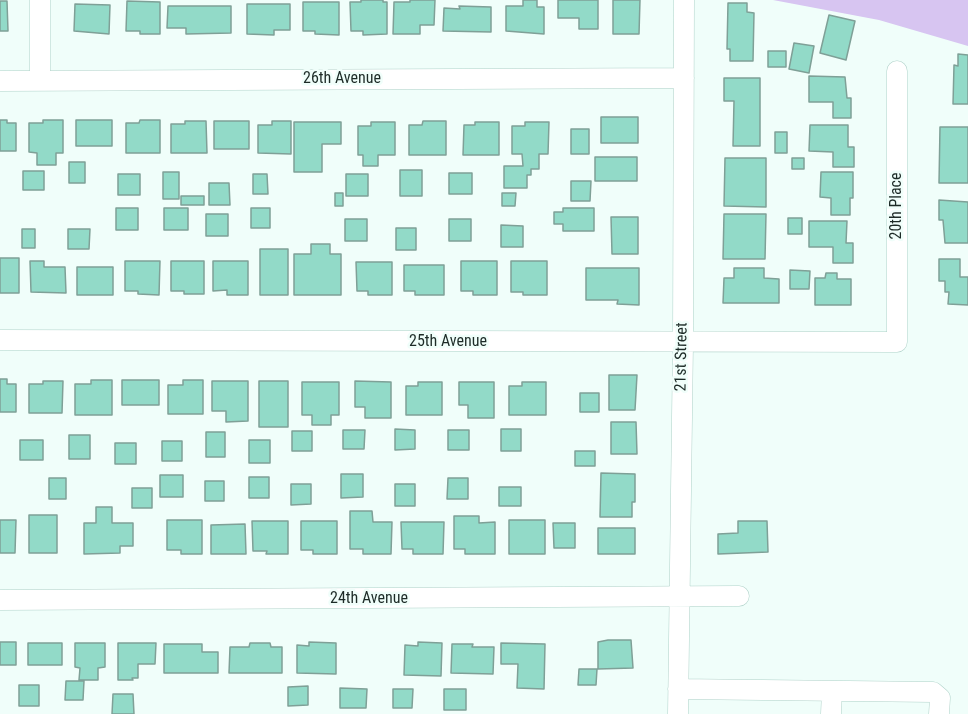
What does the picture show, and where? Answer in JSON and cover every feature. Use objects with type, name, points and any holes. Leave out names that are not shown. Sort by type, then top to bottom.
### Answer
[{"type":"street","points":[[40,0],[40,80]]},
{"type":"street","name":"21st Street","points":[[678,714],[683,343],[684,0]]},
{"type":"street","name":"20th Place","points":[[897,71],[897,342]]},
{"type":"street","name":"26th Avenue","points":[[0,81],[684,78]]},
{"type":"street","name":"25th Avenue","points":[[0,340],[897,342]]},
{"type":"street","name":"24th Avenue","points":[[0,600],[739,596]]},
{"type":"street","points":[[678,689],[933,692],[940,698],[939,714]]},
{"type":"street","points":[[831,714],[832,691]]},
{"type":"shaded area","points":[[773,0],[968,0],[968,46],[879,20]]},
{"type":"building","points":[[361,0],[387,2],[387,34],[363,35],[363,31],[351,31],[350,2],[361,2]]},
{"type":"building","points":[[410,0],[435,0],[434,25],[420,25],[420,34],[393,34],[394,2],[410,2]]},
{"type":"building","points":[[523,0],[537,0],[537,7],[544,7],[544,34],[506,31],[506,6],[523,6]]},
{"type":"building","points":[[558,0],[598,0],[598,29],[579,29],[579,18],[558,18]]},
{"type":"building","points":[[613,0],[640,0],[639,34],[613,34]]},
{"type":"building","points":[[0,1],[7,1],[8,31],[0,31]]},
{"type":"building","points":[[127,1],[160,2],[160,34],[126,31]]},
{"type":"building","points":[[303,2],[339,2],[339,35],[303,31]]},
{"type":"building","points":[[728,3],[747,3],[747,12],[754,13],[753,61],[730,61],[730,49],[727,49]]},
{"type":"building","points":[[75,4],[110,5],[109,34],[74,31]]},
{"type":"building","points":[[247,4],[290,4],[290,30],[274,30],[274,35],[247,34]]},
{"type":"building","points":[[168,6],[231,6],[231,33],[186,34],[186,28],[167,28]]},
{"type":"building","points":[[459,6],[491,7],[491,32],[443,31],[444,8],[460,9]]},
{"type":"building","points":[[829,15],[855,21],[846,60],[820,53]]},
{"type":"building","points":[[794,43],[814,46],[809,73],[789,69]]},
{"type":"building","points":[[768,51],[786,51],[786,67],[768,67]]},
{"type":"building","points":[[958,54],[968,55],[968,104],[953,104],[954,65],[958,66]]},
{"type":"building","points":[[809,76],[845,77],[847,98],[851,98],[851,118],[833,118],[833,102],[809,102]]},
{"type":"building","points":[[724,78],[760,78],[760,146],[733,146],[734,101],[724,101]]},
{"type":"building","points":[[601,117],[638,117],[638,143],[601,143]]},
{"type":"building","points":[[0,120],[16,123],[16,151],[0,151]]},
{"type":"building","points":[[43,120],[63,120],[63,153],[56,153],[56,165],[37,165],[37,153],[29,152],[29,123],[43,123]]},
{"type":"building","points":[[76,120],[112,120],[112,146],[76,146]]},
{"type":"building","points":[[140,120],[160,120],[160,153],[126,153],[126,123],[139,123]]},
{"type":"building","points":[[185,121],[206,121],[207,153],[171,153],[171,124],[185,124]]},
{"type":"building","points":[[214,121],[249,121],[249,149],[214,149]]},
{"type":"building","points":[[272,121],[291,121],[291,154],[258,153],[258,125],[272,125]]},
{"type":"building","points":[[423,121],[446,121],[446,155],[409,155],[409,125],[422,125]]},
{"type":"building","points":[[294,122],[341,122],[341,144],[322,144],[322,172],[294,172]]},
{"type":"building","points":[[371,122],[395,122],[395,155],[378,155],[378,166],[363,166],[363,155],[358,155],[358,126],[371,126]]},
{"type":"building","points":[[475,122],[499,122],[499,155],[463,155],[464,125],[475,125]]},
{"type":"building","points":[[525,122],[549,122],[548,154],[539,154],[539,169],[531,169],[531,175],[527,175],[527,188],[504,188],[504,166],[523,166],[522,154],[512,154],[512,126],[525,126]]},
{"type":"building","points":[[810,125],[848,125],[848,147],[854,147],[854,167],[833,167],[833,152],[809,151]]},
{"type":"building","points":[[940,127],[968,127],[968,183],[939,183]]},
{"type":"building","points":[[571,129],[589,129],[589,154],[571,154]]},
{"type":"building","points":[[775,132],[787,132],[787,153],[775,153]]},
{"type":"building","points":[[595,157],[637,157],[637,181],[595,181]]},
{"type":"building","points":[[725,158],[766,158],[766,207],[724,206]]},
{"type":"building","points":[[792,158],[804,158],[804,169],[792,169]]},
{"type":"building","points":[[69,162],[85,162],[85,183],[69,183]]},
{"type":"building","points":[[400,170],[422,170],[422,196],[400,196]]},
{"type":"building","points":[[23,171],[44,171],[44,190],[23,190]]},
{"type":"building","points":[[163,172],[179,172],[179,199],[163,199]]},
{"type":"building","points":[[821,172],[853,172],[853,198],[850,198],[850,215],[831,215],[831,198],[820,197]]},
{"type":"building","points":[[449,173],[472,173],[472,194],[449,194]]},
{"type":"building","points":[[118,174],[140,174],[140,195],[118,195]]},
{"type":"building","points":[[253,174],[267,174],[268,194],[253,194]]},
{"type":"building","points":[[346,174],[368,174],[368,196],[346,196]]},
{"type":"building","points":[[571,181],[591,181],[590,201],[571,201]]},
{"type":"building","points":[[209,183],[229,183],[230,205],[209,205]]},
{"type":"building","points":[[335,193],[343,193],[343,206],[335,206]]},
{"type":"building","points":[[502,193],[516,193],[515,206],[502,206]]},
{"type":"building","points":[[181,196],[204,196],[204,205],[181,205]]},
{"type":"building","points":[[939,200],[968,202],[968,243],[945,243],[943,220],[939,220]]},
{"type":"building","points":[[116,208],[138,208],[138,230],[116,230]]},
{"type":"building","points":[[164,208],[188,208],[188,230],[164,230]]},
{"type":"building","points":[[251,208],[270,208],[270,228],[251,228]]},
{"type":"building","points":[[563,208],[594,208],[594,231],[563,231],[563,224],[554,224],[554,212],[563,212]]},
{"type":"building","points":[[206,214],[228,214],[228,236],[206,236]]},
{"type":"building","points":[[724,214],[766,214],[765,259],[723,259]]},
{"type":"building","points":[[611,217],[638,217],[638,254],[612,254]]},
{"type":"building","points":[[788,218],[802,218],[802,234],[788,234]]},
{"type":"building","points":[[345,219],[367,219],[367,241],[345,241]]},
{"type":"building","points":[[449,219],[471,219],[471,241],[449,241]]},
{"type":"building","points":[[809,221],[847,221],[846,243],[853,243],[853,263],[833,263],[833,247],[809,247]]},
{"type":"building","points":[[501,225],[523,226],[523,247],[501,247]]},
{"type":"building","points":[[396,228],[416,228],[416,250],[396,250]]},
{"type":"building","points":[[22,229],[35,229],[35,248],[22,248]]},
{"type":"building","points":[[68,229],[90,229],[89,249],[68,249]]},
{"type":"building","points":[[311,244],[330,244],[330,254],[341,254],[341,295],[294,295],[294,254],[311,254]]},
{"type":"building","points":[[260,249],[288,249],[288,295],[260,295]]},
{"type":"building","points":[[0,258],[19,258],[19,293],[0,293]]},
{"type":"building","points":[[939,259],[960,259],[960,277],[968,277],[968,305],[948,304],[949,292],[945,292],[945,281],[939,281]]},
{"type":"building","points":[[30,261],[44,261],[44,267],[65,267],[66,293],[31,292]]},
{"type":"building","points":[[125,261],[160,261],[159,295],[125,291]]},
{"type":"building","points":[[171,261],[204,261],[204,294],[184,294],[184,291],[171,291]]},
{"type":"building","points":[[213,261],[248,261],[248,295],[227,295],[227,290],[213,291]]},
{"type":"building","points":[[461,261],[497,261],[497,295],[473,295],[473,291],[461,291]]},
{"type":"building","points":[[511,261],[547,261],[547,295],[523,295],[523,292],[511,292]]},
{"type":"building","points":[[356,262],[392,262],[392,295],[368,295],[368,291],[357,291]]},
{"type":"building","points":[[404,265],[444,265],[444,295],[415,295],[415,291],[404,291]]},
{"type":"building","points":[[77,267],[113,267],[113,295],[77,295]]},
{"type":"building","points":[[586,268],[639,268],[639,305],[617,304],[618,300],[586,300]]},
{"type":"building","points":[[734,268],[764,268],[764,278],[779,279],[779,303],[723,303],[724,278],[734,278]]},
{"type":"building","points":[[790,270],[810,271],[809,289],[790,289]]},
{"type":"building","points":[[826,273],[837,273],[837,279],[851,279],[851,305],[815,305],[815,278],[825,278]]},
{"type":"building","points":[[609,375],[637,375],[635,410],[609,410]]},
{"type":"building","points":[[0,379],[7,379],[7,384],[16,384],[16,412],[0,412]]},
{"type":"building","points":[[91,380],[112,380],[112,415],[75,415],[75,384],[91,384]]},
{"type":"building","points":[[122,380],[159,380],[159,405],[122,405]]},
{"type":"building","points":[[183,380],[203,380],[203,414],[168,414],[168,385],[183,385]]},
{"type":"building","points":[[43,381],[63,381],[62,413],[29,413],[29,384],[43,384]]},
{"type":"building","points":[[212,381],[248,381],[248,421],[226,422],[226,411],[212,411]]},
{"type":"building","points":[[259,381],[288,381],[288,427],[259,427]]},
{"type":"building","points":[[355,381],[391,382],[391,418],[365,418],[365,407],[355,407]]},
{"type":"building","points":[[302,382],[339,382],[339,415],[331,415],[331,425],[312,425],[312,415],[302,415]]},
{"type":"building","points":[[418,382],[442,382],[442,415],[406,415],[406,386],[418,386]]},
{"type":"building","points":[[459,382],[494,382],[494,418],[468,418],[468,405],[459,405]]},
{"type":"building","points":[[522,382],[546,382],[546,415],[509,415],[509,386],[522,386]]},
{"type":"building","points":[[580,393],[599,393],[599,412],[580,412]]},
{"type":"building","points":[[611,422],[636,422],[637,454],[611,454]]},
{"type":"building","points":[[395,429],[415,430],[415,449],[395,450]]},
{"type":"building","points":[[501,429],[521,429],[521,451],[501,451]]},
{"type":"building","points":[[343,430],[365,430],[364,449],[343,449]]},
{"type":"building","points":[[448,430],[469,430],[469,450],[448,450]]},
{"type":"building","points":[[292,431],[312,431],[312,451],[292,451]]},
{"type":"building","points":[[206,432],[225,432],[225,457],[206,457]]},
{"type":"building","points":[[69,435],[90,435],[90,459],[69,459]]},
{"type":"building","points":[[20,440],[43,440],[43,460],[20,460]]},
{"type":"building","points":[[249,440],[270,440],[270,463],[249,463]]},
{"type":"building","points":[[162,441],[182,441],[182,461],[162,461]]},
{"type":"building","points":[[115,443],[136,443],[136,464],[115,464]]},
{"type":"building","points":[[575,451],[595,451],[595,466],[575,466]]},
{"type":"building","points":[[601,473],[635,474],[635,502],[632,502],[632,517],[600,517]]},
{"type":"building","points":[[341,474],[363,474],[363,497],[341,498]]},
{"type":"building","points":[[160,475],[183,475],[183,497],[160,497]]},
{"type":"building","points":[[249,477],[269,477],[269,498],[249,498]]},
{"type":"building","points":[[49,478],[66,478],[66,499],[49,499]]},
{"type":"building","points":[[448,478],[468,478],[468,499],[447,499]]},
{"type":"building","points":[[205,481],[224,481],[224,501],[205,501]]},
{"type":"building","points":[[291,484],[311,484],[311,504],[291,505]]},
{"type":"building","points":[[395,484],[415,484],[415,506],[395,506]]},
{"type":"building","points":[[499,487],[521,487],[521,506],[499,506]]},
{"type":"building","points":[[132,488],[152,488],[152,508],[132,508]]},
{"type":"building","points":[[96,507],[112,507],[112,523],[133,523],[133,546],[120,546],[120,553],[84,554],[84,523],[96,523]]},
{"type":"building","points":[[350,511],[372,511],[373,522],[392,522],[391,554],[363,554],[363,549],[350,549]]},
{"type":"building","points":[[29,515],[57,515],[57,553],[29,553]]},
{"type":"building","points":[[454,516],[479,516],[479,523],[495,522],[495,554],[465,554],[465,549],[454,549]]},
{"type":"building","points":[[0,520],[16,520],[15,553],[0,553]]},
{"type":"building","points":[[167,520],[202,520],[202,554],[181,554],[181,550],[167,550]]},
{"type":"building","points":[[509,520],[545,520],[545,554],[509,554]]},
{"type":"building","points":[[252,521],[288,521],[288,554],[266,554],[267,551],[253,551]]},
{"type":"building","points":[[301,521],[337,521],[337,554],[313,554],[313,550],[301,550]]},
{"type":"building","points":[[738,521],[767,521],[768,552],[718,554],[718,534],[738,533]]},
{"type":"building","points":[[401,522],[444,522],[443,554],[413,554],[413,549],[402,549]]},
{"type":"building","points":[[553,523],[575,523],[575,548],[554,548]]},
{"type":"building","points":[[245,524],[246,554],[211,554],[211,525]]},
{"type":"building","points":[[598,528],[635,528],[635,554],[598,554]]},
{"type":"building","points":[[631,640],[633,668],[598,669],[598,642]]},
{"type":"building","points":[[0,642],[16,642],[16,665],[0,665]]},
{"type":"building","points":[[309,642],[336,643],[336,674],[297,673],[297,645],[309,646]]},
{"type":"building","points":[[418,642],[442,643],[441,676],[404,675],[405,645],[418,646]]},
{"type":"building","points":[[28,643],[62,643],[62,665],[28,665]]},
{"type":"building","points":[[75,643],[105,643],[105,667],[98,668],[98,680],[79,680],[80,668],[75,667]]},
{"type":"building","points":[[118,643],[156,643],[155,664],[138,664],[138,678],[118,680]]},
{"type":"building","points":[[250,643],[270,643],[271,647],[282,647],[282,673],[229,673],[230,647],[249,647]]},
{"type":"building","points":[[501,643],[545,644],[544,689],[517,688],[518,664],[501,664]]},
{"type":"building","points":[[164,644],[202,644],[202,652],[218,652],[218,673],[164,673]]},
{"type":"building","points":[[452,644],[494,647],[493,674],[451,673]]},
{"type":"building","points":[[579,669],[597,669],[596,685],[578,685]]},
{"type":"building","points":[[66,681],[84,681],[83,700],[65,700]]},
{"type":"building","points":[[19,685],[39,685],[39,706],[19,706]]},
{"type":"building","points":[[308,686],[308,705],[288,706],[288,687]]},
{"type":"building","points":[[340,688],[367,689],[366,708],[340,708]]},
{"type":"building","points":[[393,689],[413,689],[412,708],[393,708]]},
{"type":"building","points":[[444,689],[466,689],[466,710],[444,710]]},
{"type":"building","points":[[113,694],[133,694],[134,714],[112,714]]}]
